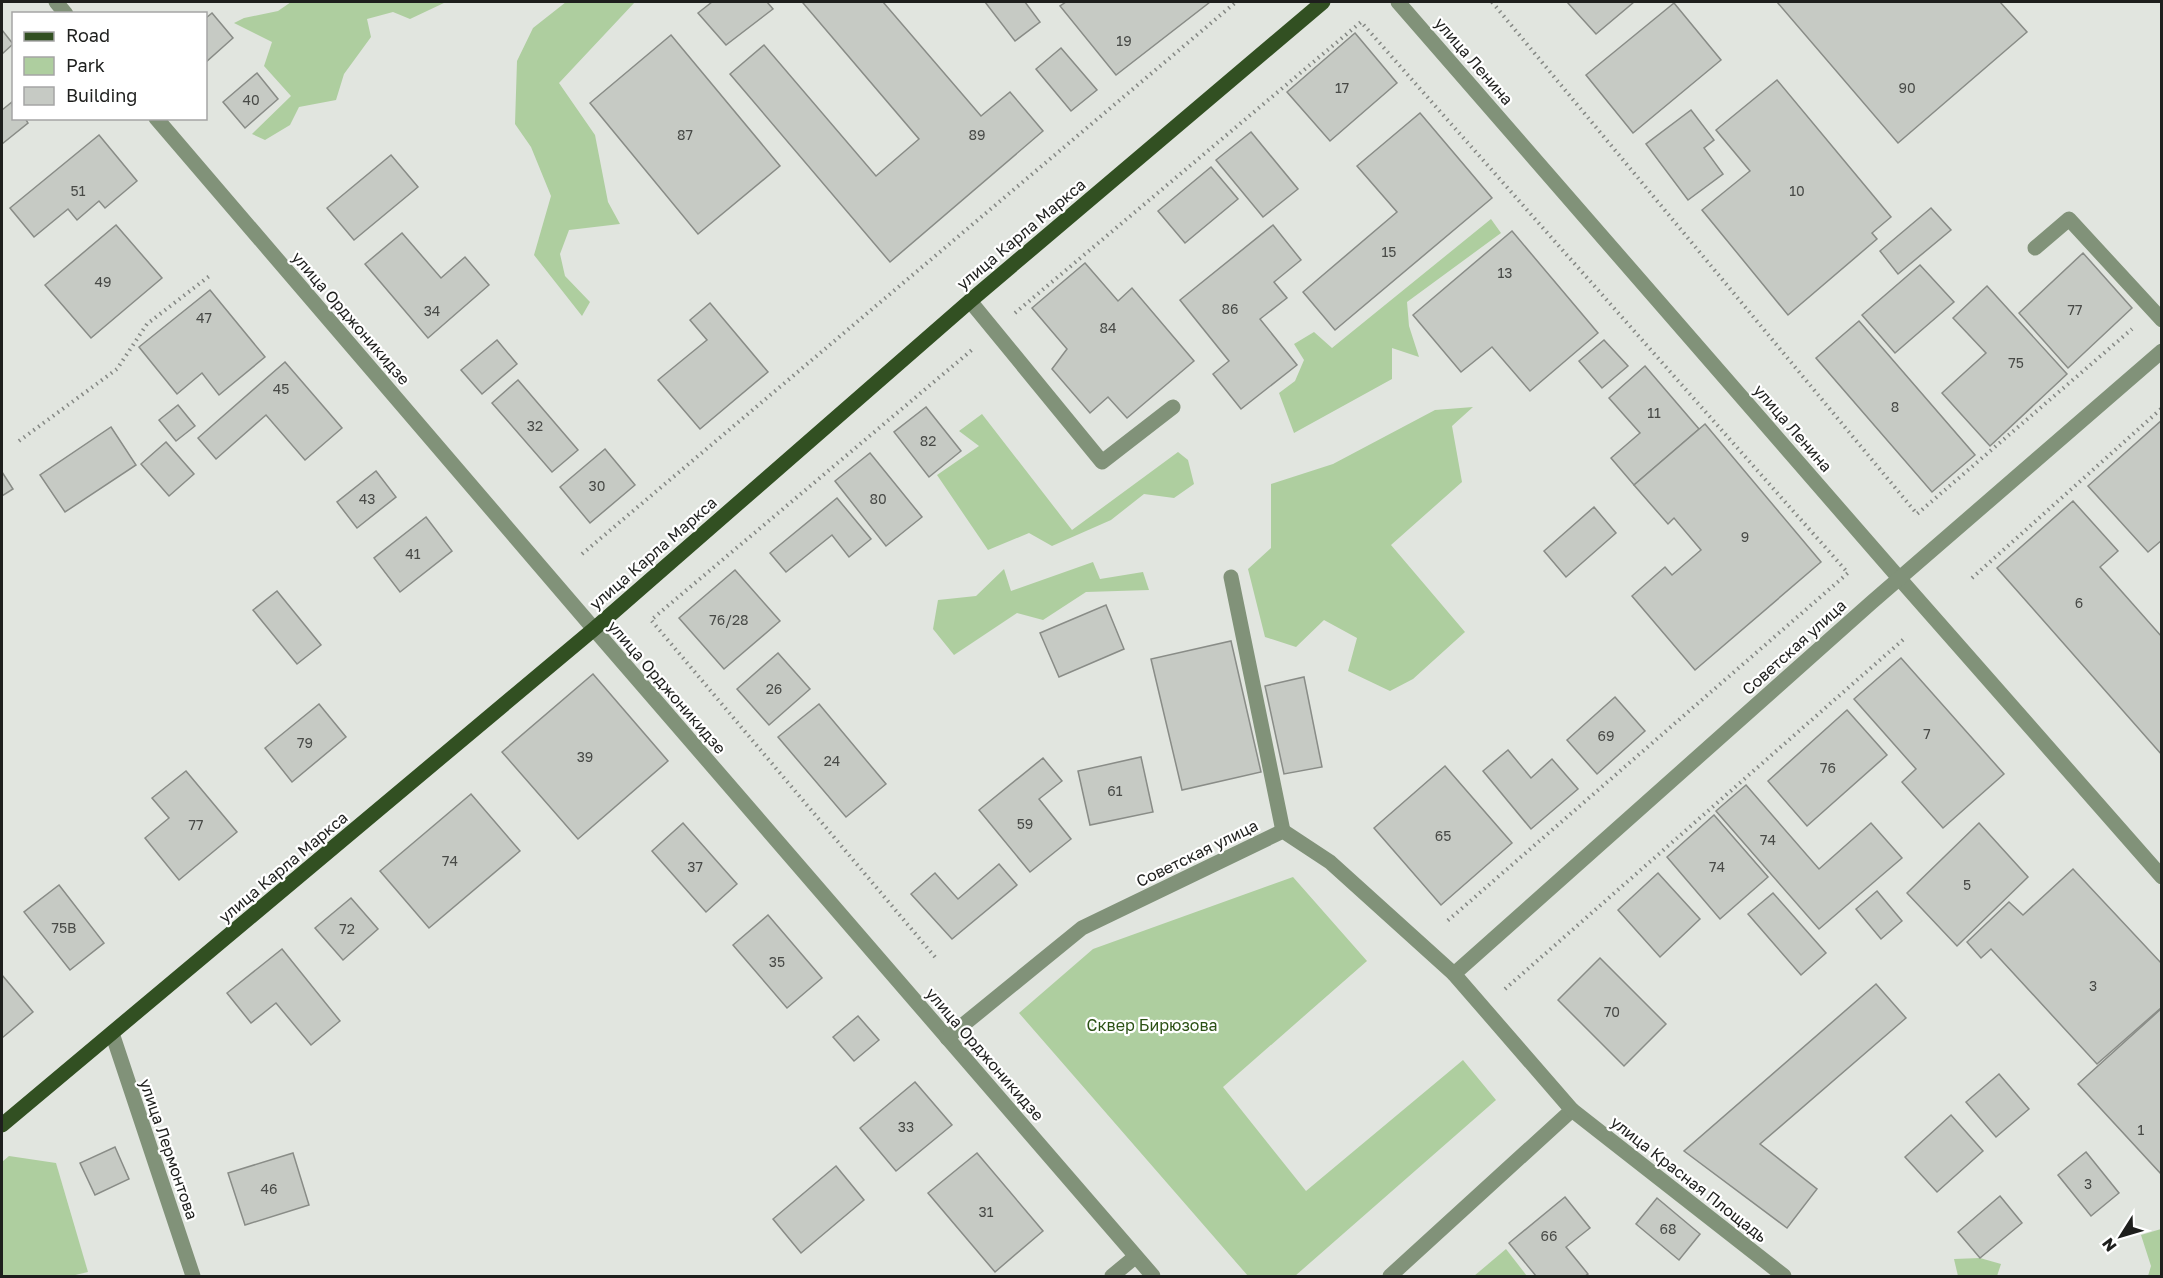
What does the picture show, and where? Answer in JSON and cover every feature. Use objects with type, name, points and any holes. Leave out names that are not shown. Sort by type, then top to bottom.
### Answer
[{"type":"main road","name":"улица Карла Маркса","points":[[2,1125],[594,629],[970,301],[1323,2]]},
{"type":"street","name":"улица Ленина","points":[[1398,2],[2162,877]]},
{"type":"street","name":"улица Орджоникидзе","points":[[158,120],[1153,1276]]},
{"type":"street","points":[[2035,248],[2069,219],[2157,315]]},
{"type":"street","points":[[970,301],[1102,462],[1173,407]]},
{"type":"street","name":"Советская улица","points":[[1454,974],[1899,578],[2162,351]]},
{"type":"street","points":[[1231,578],[1283,831]]},
{"type":"street","name":"Советская улица","points":[[947,1038],[1082,928],[1283,831],[1330,862],[1454,974],[1572,1110]]},
{"type":"street","name":"улица Лермонтова","points":[[112,1033],[193,1276]]},
{"type":"street","points":[[1390,1276],[1572,1110]]},
{"type":"street","name":"улица Красная Площадь","points":[[1572,1110],[1784,1276]]},
{"type":"street","points":[[1112,1276],[1135,1257]]},
{"type":"path","points":[[582,554],[1236,2]]},
{"type":"path","points":[[1492,2],[1917,514],[2157,315]]},
{"type":"path","points":[[935,957],[651,620],[1361,22],[1848,573],[1445,924]]},
{"type":"path","points":[[19,441],[117,369],[147,324],[212,274]]},
{"type":"path","points":[[1972,578],[2162,408]]},
{"type":"path","points":[[1504,990],[1905,638]]},
{"type":"green space","points":[[291,2],[446,2],[410,19],[393,12],[367,19],[371,37],[344,74],[336,100],[299,107],[290,125],[265,140],[252,134],[291,96],[264,66],[272,42],[234,23],[244,18],[278,11]]},
{"type":"green space","points":[[566,2],[635,2],[559,83],[595,135],[608,202],[620,224],[569,230],[560,254],[565,276],[590,302],[582,316],[534,255],[551,196],[531,147],[515,124],[517,61],[533,28]]},
{"type":"green space","points":[[1491,219],[1501,233],[1407,302],[1409,326],[1419,357],[1392,348],[1392,379],[1294,433],[1279,393],[1295,381],[1304,360],[1294,344],[1314,332],[1332,348]]},
{"type":"green space","points":[[1473,407],[1452,426],[1462,482],[1391,545],[1465,632],[1413,679],[1390,691],[1348,671],[1357,638],[1324,620],[1296,647],[1265,637],[1248,569],[1271,548],[1271,484],[1333,464],[1435,410]]},
{"type":"green space","points":[[982,414],[1072,530],[1178,452],[1188,460],[1194,484],[1174,498],[1144,494],[1111,520],[1052,546],[1029,533],[988,550],[937,475],[979,446],[959,431]]},
{"type":"green space","points":[[1093,562],[1100,579],[1143,572],[1149,590],[1086,592],[1043,620],[1017,613],[954,655],[933,629],[938,600],[976,596],[1004,569],[1011,591]]},
{"type":"green space","name":"Сквер Бирюзова","points":[[1293,877],[1367,961],[1223,1087],[1306,1191],[1463,1060],[1496,1100],[1295,1276],[1248,1276],[1019,1013],[1093,949]]},
{"type":"green space","points":[[9,1156],[56,1163],[88,1272],[71,1276],[2,1276],[2,1162]]},
{"type":"green space","points":[[2161,1229],[2161,1276],[2148,1276],[2151,1266],[2141,1235]]},
{"type":"green space","points":[[1506,1249],[1527,1276],[1474,1276]]},
{"type":"green space","points":[[1980,1258],[2001,1264],[1997,1276],[1958,1276],[1954,1259]]},
{"type":"building","points":[[712,2],[767,2],[773,9],[726,45],[698,13]]},
{"type":"building","points":[[883,2],[981,116],[1010,92],[1043,131],[890,262],[730,74],[764,45],[876,176],[919,139],[803,3]]},
{"type":"building","points":[[985,2],[1025,2],[1040,22],[1015,41]]},
{"type":"building","points":[[1066,2],[1210,2],[1116,75],[1060,6]]},
{"type":"building","points":[[1567,2],[1634,2],[1596,34]]},
{"type":"building","points":[[1777,2],[2000,2],[2027,32],[1898,143]]},
{"type":"building","points":[[1674,3],[1721,60],[1633,133],[1586,75]]},
{"type":"building","points":[[212,13],[233,38],[207,61],[207,17]]},
{"type":"building","points":[[2,30],[12,45],[2,54]]},
{"type":"building","points":[[1355,33],[1397,83],[1330,141],[1287,92]]},
{"type":"building","points":[[671,35],[780,166],[698,234],[590,103]]},
{"type":"building","points":[[1061,48],[1097,90],[1071,111],[1036,69]]},
{"type":"building","points":[[257,73],[278,99],[245,128],[223,102]]},
{"type":"building","points":[[1777,80],[1891,217],[1872,233],[1877,239],[1788,315],[1702,210],[1750,171],[1716,130]]},
{"type":"building","points":[[12,102],[12,120],[26,120],[28,123],[2,144],[2,110]]},
{"type":"building","points":[[1691,110],[1714,140],[1704,148],[1723,174],[1688,200],[1646,144]]},
{"type":"building","points":[[1420,113],[1492,198],[1335,330],[1303,292],[1397,212],[1357,166]]},
{"type":"building","points":[[1251,132],[1298,189],[1263,217],[1216,160]]},
{"type":"building","points":[[99,135],[137,181],[105,208],[99,201],[77,220],[68,209],[34,237],[10,208]]},
{"type":"building","points":[[391,155],[418,187],[354,240],[327,208]]},
{"type":"building","points":[[1211,167],[1238,199],[1185,243],[1158,211]]},
{"type":"building","points":[[1931,208],[1951,230],[1898,274],[1880,251]]},
{"type":"building","points":[[116,225],[162,278],[91,338],[45,285]]},
{"type":"building","points":[[1273,225],[1301,260],[1274,282],[1287,298],[1260,319],[1297,365],[1241,409],[1213,374],[1229,361],[1180,300]]},
{"type":"building","points":[[1512,231],[1598,333],[1530,391],[1492,347],[1461,372],[1413,315]]},
{"type":"building","points":[[402,233],[441,278],[465,257],[489,285],[428,338],[365,264]]},
{"type":"building","points":[[2083,253],[2132,308],[2068,368],[2019,313]]},
{"type":"building","points":[[1085,263],[1118,301],[1132,288],[1194,361],[1127,418],[1108,397],[1090,413],[1052,369],[1067,349],[1032,308]]},
{"type":"building","points":[[1920,265],[1954,302],[1895,353],[1862,315]]},
{"type":"building","points":[[1987,286],[2067,374],[1990,446],[1942,393],[1986,353],[1953,318]]},
{"type":"building","points":[[210,290],[265,357],[219,395],[202,373],[177,394],[139,347]]},
{"type":"building","points":[[710,303],[768,372],[700,429],[658,380],[707,340],[690,320]]},
{"type":"building","points":[[1859,321],[1975,455],[1932,492],[1816,358]]},
{"type":"building","points":[[497,340],[517,364],[482,394],[461,370]]},
{"type":"building","points":[[1604,340],[1628,366],[1602,388],[1579,361]]},
{"type":"building","points":[[285,362],[342,428],[305,460],[266,415],[216,459],[198,438]]},
{"type":"building","points":[[1645,366],[1699,429],[1634,485],[1611,458],[1640,433],[1609,398]]},
{"type":"building","points":[[518,380],[578,450],[552,472],[492,403]]},
{"type":"building","points":[[178,405],[195,426],[176,441],[159,420]]},
{"type":"building","points":[[926,407],[961,451],[929,477],[894,432]]},
{"type":"building","points":[[2162,420],[2162,540],[2148,552],[2088,486]]},
{"type":"building","points":[[1705,424],[1821,562],[1695,670],[1632,596],[1665,567],[1672,575],[1701,550],[1674,518],[1668,524],[1634,485]]},
{"type":"building","points":[[111,427],[136,465],[65,512],[40,475]]},
{"type":"building","points":[[166,442],[194,474],[169,496],[141,464]]},
{"type":"building","points":[[605,449],[635,485],[590,523],[560,487]]},
{"type":"building","points":[[870,453],[922,517],[886,546],[835,481]]},
{"type":"building","points":[[376,471],[396,497],[357,528],[337,502]]},
{"type":"building","points":[[2,472],[13,489],[2,496]]},
{"type":"building","points":[[837,498],[871,539],[849,557],[832,535],[786,572],[770,553]]},
{"type":"building","points":[[2073,501],[2118,551],[2100,567],[2162,637],[2162,755],[1997,568]]},
{"type":"building","points":[[1594,507],[1616,533],[1566,577],[1544,551]]},
{"type":"building","points":[[426,517],[452,551],[400,592],[374,558]]},
{"type":"building","points":[[735,570],[780,621],[724,669],[679,618]]},
{"type":"building","points":[[277,591],[321,645],[297,664],[253,610]]},
{"type":"building","points":[[1106,605],[1124,649],[1059,677],[1040,633]]},
{"type":"building","points":[[1231,641],[1261,772],[1182,790],[1151,659]]},
{"type":"building","points":[[778,653],[810,689],[769,725],[737,689]]},
{"type":"building","points":[[1901,658],[2004,774],[1943,828],[1902,782],[1916,769],[1854,699]]},
{"type":"building","points":[[593,674],[668,761],[578,839],[502,752]]},
{"type":"building","points":[[1304,677],[1322,767],[1284,774],[1265,686]]},
{"type":"building","points":[[1615,697],[1645,731],[1597,774],[1567,740]]},
{"type":"building","points":[[319,704],[346,737],[292,782],[265,748]]},
{"type":"building","points":[[819,704],[886,784],[846,817],[778,737]]},
{"type":"building","points":[[1847,710],[1887,755],[1807,826],[1768,781]]},
{"type":"building","points":[[1508,750],[1531,778],[1552,759],[1578,789],[1531,829],[1483,771]]},
{"type":"building","points":[[1141,757],[1153,812],[1090,825],[1078,771]]},
{"type":"building","points":[[1043,758],[1062,781],[1039,799],[1071,839],[1030,872],[979,810]]},
{"type":"building","points":[[1445,766],[1512,843],[1441,905],[1374,828]]},
{"type":"building","points":[[186,771],[237,832],[179,880],[145,838],[169,818],[152,798]]},
{"type":"building","points":[[1746,785],[1819,869],[1871,823],[1902,858],[1819,929],[1716,811]]},
{"type":"building","points":[[471,794],[520,851],[429,928],[380,871]]},
{"type":"building","points":[[1714,815],[1768,877],[1720,919],[1667,857]]},
{"type":"building","points":[[683,823],[737,884],[706,912],[652,851]]},
{"type":"building","points":[[1979,823],[2028,877],[1957,946],[1907,893]]},
{"type":"building","points":[[999,864],[1017,885],[952,939],[911,894],[935,873],[958,899]]},
{"type":"building","points":[[2073,869],[2162,964],[2162,1007],[2097,1064],[1991,949],[1981,958],[1967,942],[2009,902],[2023,915]]},
{"type":"building","points":[[1658,873],[1700,919],[1660,957],[1618,910]]},
{"type":"building","points":[[59,885],[104,943],[70,970],[24,912]]},
{"type":"building","points":[[1877,891],[1902,921],[1881,939],[1856,909]]},
{"type":"building","points":[[1773,893],[1826,953],[1801,975],[1748,914]]},
{"type":"building","points":[[351,898],[378,929],[343,960],[315,928]]},
{"type":"building","points":[[768,915],[822,978],[787,1008],[733,945]]},
{"type":"building","points":[[282,949],[340,1021],[311,1045],[276,1003],[251,1023],[227,993]]},
{"type":"building","points":[[1600,958],[1666,1024],[1624,1066],[1558,1000]]},
{"type":"building","points":[[2,975],[33,1012],[2,1038]]},
{"type":"building","points":[[1876,984],[1906,1018],[1760,1144],[1817,1189],[1787,1228],[1684,1151]]},
{"type":"building","points":[[2162,1008],[2162,1175],[2078,1084]]},
{"type":"building","points":[[858,1016],[879,1040],[854,1061],[833,1037]]},
{"type":"building","points":[[1999,1074],[2029,1109],[1996,1137],[1966,1102]]},
{"type":"building","points":[[915,1082],[952,1125],[896,1171],[860,1128]]},
{"type":"building","points":[[1951,1115],[1983,1151],[1937,1192],[1905,1157]]},
{"type":"building","points":[[115,1147],[129,1179],[95,1195],[80,1163]]},
{"type":"building","points":[[2086,1152],[2119,1193],[2091,1216],[2058,1175]]},
{"type":"building","points":[[293,1153],[309,1205],[245,1225],[228,1173]]},
{"type":"building","points":[[977,1153],[1043,1231],[995,1272],[928,1193]]},
{"type":"building","points":[[836,1166],[864,1200],[801,1253],[773,1219]]},
{"type":"building","points":[[2000,1196],[2022,1223],[1980,1258],[1958,1232]]},
{"type":"building","points":[[1565,1197],[1590,1228],[1566,1247],[1588,1274],[1585,1276],[1536,1276],[1509,1243]]},
{"type":"building","points":[[1657,1198],[1700,1234],[1679,1260],[1636,1224]]}]
